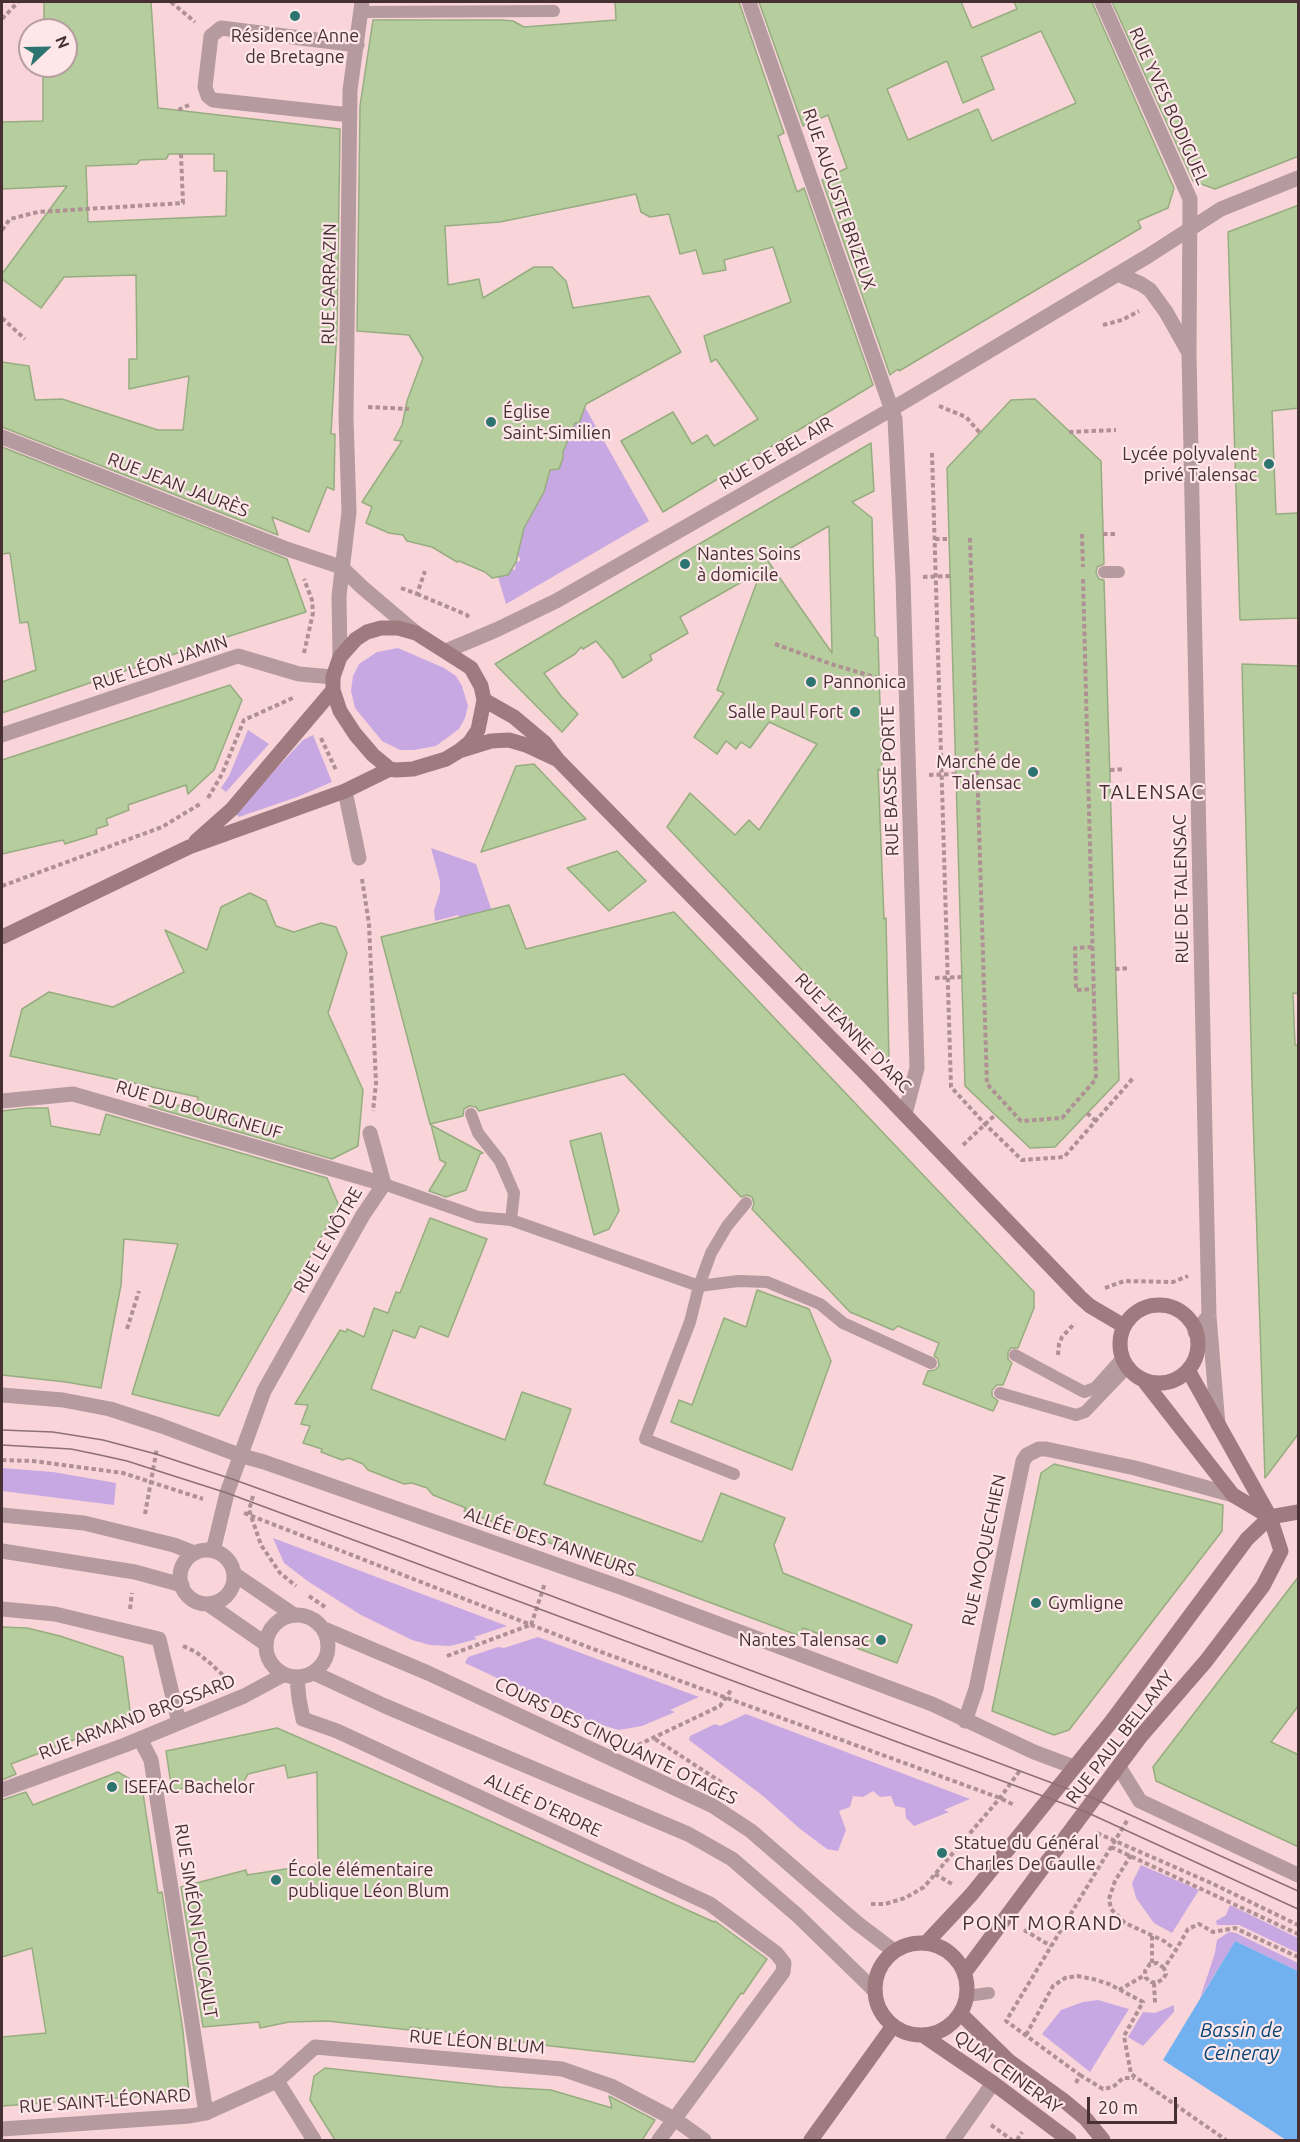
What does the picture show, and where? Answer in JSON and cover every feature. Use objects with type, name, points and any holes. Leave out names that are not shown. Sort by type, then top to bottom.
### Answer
[{"type":"main road","points":[[189,847],[232,809],[333,684],[340,657],[356,639],[368,632],[381,628],[398,628],[417,633],[471,668],[481,686],[484,700],[478,730],[470,742],[446,759],[413,769],[390,769],[373,755],[355,734],[340,711],[333,684]]},
{"type":"main road","name":"RUE JEANNE D'ARC","points":[[484,700],[514,717],[545,743],[558,760],[1085,1301],[1124,1326]]},
{"type":"main road","name":"RUE JEANNE D'ARC","points":[[459,751],[491,741],[508,740],[526,745],[558,760]]},
{"type":"main road","points":[[2,937],[189,847],[345,791],[390,769]]},
{"type":"main road","points":[[1144,1381],[1163,1383],[1173,1380],[1188,1370],[1197,1352],[1195,1332],[1184,1315],[1176,1310],[1156,1306],[1138,1312],[1124,1326],[1120,1336],[1125,1363],[1144,1381],[1233,1495],[1270,1517],[1298,1513],[1299,1507]]},
{"type":"main road","name":"RUE DE TALENSAC","points":[[1188,1370],[1270,1517]]},
{"type":"main road","name":"RUE PAUL BELLAMY","points":[[927,1943],[971,1895],[1140,1684],[1247,1539],[1270,1517],[1281,1551],[1263,1586],[1206,1661],[1141,1736],[964,1972]]},
{"type":"main road","points":[[927,1943],[951,1954],[964,1972],[968,1983],[967,1996],[961,2014],[948,2027],[936,2034],[924,2036],[902,2032],[893,2026],[884,2017],[877,2004],[875,1991],[876,1977],[882,1965],[894,1951],[904,1946],[927,1943]]},
{"type":"main road","name":"QUAI CEINERAY","points":[[961,2014],[1009,2061],[1064,2100],[1086,2119],[1103,2140]]},
{"type":"main road","points":[[811,2140],[893,2026]]},
{"type":"main road","name":"QUAI CEINERAY","points":[[924,2036],[993,2083],[1069,2140]]},
{"type":"street","name":"RUE AUGUSTE BRIZEUX","points":[[749,2],[892,409]]},
{"type":"street","name":"RUE YVES BODIGUEL","points":[[1102,2],[1190,199],[1191,228]]},
{"type":"street","name":"RUE SARRAZIN","points":[[341,567],[349,512],[346,406],[350,90],[361,7]]},
{"type":"street","points":[[350,115],[213,100],[208,96],[205,87],[211,36],[222,28],[357,45]]},
{"type":"street","name":"RUE DE BEL AIR","points":[[446,651],[556,601],[892,409],[1119,274],[1221,209],[1299,178]]},
{"type":"street","name":"RUE DE TALENSAC","points":[[1191,228],[1189,354],[1209,1316],[1218,1425]]},
{"type":"street","points":[[1119,274],[1141,284],[1147,297]]},
{"type":"street","name":"RUE DE TALENSAC","points":[[1147,297],[1166,312],[1189,354]]},
{"type":"street","name":"RUE BASSE PORTE","points":[[892,409],[896,437],[903,578],[917,1068],[905,1114]]},
{"type":"street","name":"RUE JEAN JAURÈS","points":[[2,437],[284,548],[341,567],[417,633]]},
{"type":"street","points":[[340,657],[341,567]]},
{"type":"street","name":"RUE LÉON JAMIN","points":[[2,735],[238,656],[333,684]]},
{"type":"street","points":[[345,791],[359,858]]},
{"type":"street","name":"RUE DU BOURGNEUF","points":[[2,1101],[73,1094],[384,1184]]},
{"type":"street","name":"RUE LE NÔTRE","points":[[213,1551],[239,1455],[264,1391],[363,1215],[384,1184],[370,1133]]},
{"type":"street","points":[[1195,1332],[1209,1316]]},
{"type":"street","name":"ALLÉE DES TANNEURS","points":[[2,1395],[63,1400],[110,1408],[552,1563],[932,1704],[1034,1752],[1074,1767]]},
{"type":"street","name":"RUE MOQUECHIEN","points":[[966,1721],[976,1689],[1023,1461],[1027,1455],[1039,1449],[1046,1449],[1135,1468],[1233,1495]]},
{"type":"street","points":[[2,1515],[84,1523],[174,1545],[194,1553]]},
{"type":"street","points":[[2,1551],[135,1572],[182,1585]]},
{"type":"street","points":[[213,1551],[194,1553],[184,1562],[180,1577],[186,1593],[192,1599],[208,1604],[266,1644]]},
{"type":"street","name":"COURS DES CINQUANTE OTAGES","points":[[213,1551],[227,1559],[234,1575],[294,1614],[311,1618],[324,1629],[428,1672],[713,1806],[751,1831],[857,1923],[894,1951]]},
{"type":"street","points":[[208,1604],[215,1603],[228,1594],[234,1581],[234,1575]]},
{"type":"street","points":[[2,1609],[55,1614],[159,1639],[178,1723]]},
{"type":"street","points":[[294,1614],[274,1624],[267,1636],[266,1644],[270,1662],[290,1676],[314,1673],[385,1706],[688,1834],[732,1859],[823,1940],[875,1991]]},
{"type":"street","points":[[314,1673],[325,1661],[328,1653],[329,1644],[324,1629]]},
{"type":"street","name":"RUE ARMAND BROSSARD","points":[[2,1790],[140,1739],[290,1676]]},
{"type":"street","name":"ALLÉE D'ERDRE","points":[[290,1676],[299,1699],[303,1719],[337,1731],[710,1904],[776,1953],[784,1963],[783,1972],[676,2120]]},
{"type":"street","name":"RUE SIMÉON FOUCAULT","points":[[140,1739],[151,1760],[206,2113]]},
{"type":"street","points":[[1119,1767],[1140,1801],[1299,1875]]},
{"type":"street","name":"RUE LÉON BLUM","points":[[277,2080],[315,2047],[562,2069],[611,2086],[676,2120],[704,2140]]},
{"type":"street","points":[[277,2080],[314,2140]]},
{"type":"street","name":"RUE SAINT-LÉONARD","points":[[2,2129],[206,2113],[277,2080]]},
{"type":"street","points":[[953,2140],[993,2083]]},
{"type":"street","points":[[659,2140],[676,2120]]},
{"type":"lane","points":[[361,7],[554,11]]},
{"type":"lane","points":[[1104,572],[1119,572]]},
{"type":"lane","points":[[471,1114],[478,1133],[500,1161],[514,1193],[511,1220]]},
{"type":"lane","points":[[384,1184],[478,1218],[511,1220],[699,1286],[738,1281],[767,1282],[820,1304],[843,1323],[931,1364]]},
{"type":"lane","points":[[734,1474],[645,1439],[690,1322],[699,1286],[711,1253],[727,1226],[746,1203]]},
{"type":"lane","points":[[1015,1355],[1084,1392],[1095,1388],[1125,1363]]},
{"type":"lane","points":[[1000,1393],[1076,1415],[1085,1412],[1125,1363]]},
{"type":"lane","points":[[967,1996],[989,1993]]},
{"type":"path","points":[[2,19],[18,2]]},
{"type":"path","points":[[171,2],[211,36]]},
{"type":"path","points":[[2,230],[10,219],[38,212],[183,203],[181,154]]},
{"type":"path","points":[[1103,325],[1138,312],[1147,297]]},
{"type":"path","points":[[2,318],[25,339]]},
{"type":"path","points":[[926,388],[934,403],[966,417],[980,433]]},
{"type":"path","points":[[346,406],[409,409]]},
{"type":"path","points":[[1069,432],[1116,430]]},
{"type":"path","points":[[932,453],[951,1087],[1022,1160],[1064,1157],[1134,1077]]},
{"type":"path","points":[[970,538],[987,1084],[1021,1120],[1062,1118],[1095,1079],[1082,534]]},
{"type":"path","points":[[1103,534],[1118,534]]},
{"type":"path","points":[[935,539],[949,539]]},
{"type":"path","points":[[425,571],[417,592],[466,615],[483,636]]},
{"type":"path","points":[[916,577],[950,576]]},
{"type":"path","points":[[775,644],[879,680]]},
{"type":"path","points":[[2,886],[162,827],[206,801],[222,774],[244,720],[299,695]]},
{"type":"path","points":[[1110,770],[1125,769]]},
{"type":"path","points":[[923,776],[956,774]]},
{"type":"path","points":[[359,858],[369,924],[376,1083],[370,1133]]},
{"type":"path","points":[[1092,947],[1075,948],[1075,959],[1076,990],[1093,989]]},
{"type":"path","points":[[1115,969],[1130,968]]},
{"type":"path","points":[[1087,1113],[1096,1121]]},
{"type":"path","points":[[948,1159],[995,1115]]},
{"type":"path","points":[[1103,1291],[1107,1286],[1124,1281],[1173,1282],[1184,1276],[1195,1275]]},
{"type":"path","points":[[127,1329],[139,1291]]},
{"type":"path","points":[[2,1460],[33,1461],[123,1473],[224,1506],[531,1625],[1000,1798],[1035,1815]]},
{"type":"path","points":[[264,1462],[249,1510],[250,1516],[261,1545],[280,1573],[298,1588]]},
{"type":"path","points":[[531,1625],[552,1563]]},
{"type":"path","points":[[308,1595],[330,1610]]},
{"type":"path","points":[[438,1658],[531,1625]]},
{"type":"path","points":[[159,1639],[196,1652],[244,1696]]},
{"type":"path","points":[[637,1746],[720,1706],[731,1690]]},
{"type":"path","points":[[654,1738],[727,1786]]},
{"type":"path","points":[[869,1904],[885,1904],[905,1898],[924,1887],[1000,1798],[1034,1752]]},
{"type":"path","points":[[1131,1815],[1006,2021],[1103,2089],[1113,2087],[1123,2078],[1135,2078]]},
{"type":"path","points":[[1115,1840],[1299,1925]]},
{"type":"path","points":[[1112,1847],[1299,1934]]},
{"type":"path","points":[[1131,1855],[1111,1890],[1109,1906],[1125,1923],[1164,1941],[1176,1950]]},
{"type":"path","points":[[1164,1968],[1188,1929],[1199,1924],[1213,1932],[1235,1928],[1299,1957]]},
{"type":"path","points":[[1152,1935],[1152,1963]]},
{"type":"path","points":[[1152,1963],[1159,1964],[1164,1968],[1166,1974],[1163,1979],[1154,1983],[1145,1975],[1147,1967],[1152,1963]]},
{"type":"path","points":[[1119,1990],[1145,1975]]},
{"type":"path","points":[[1026,2036],[1053,1986],[1061,1979],[1085,1977],[1109,1984],[1144,2003],[1124,2036],[1129,2071],[1135,2078],[1226,2140]]},
{"type":"path","points":[[1154,1983],[1155,2003]]},
{"type":"path","points":[[1064,2100],[1080,2075]]},
{"type":"shaded area","points":[[581,400],[649,521],[506,604],[498,577],[509,573],[512,569],[515,570],[516,562],[520,561],[516,553],[526,518],[550,474],[550,466],[559,468],[575,423],[579,422],[582,415],[576,410]]},
{"type":"shaded area","points":[[398,648],[444,668],[456,676],[462,686],[468,706],[465,718],[459,729],[436,746],[400,750],[382,741],[355,708],[351,691],[353,676],[359,664],[377,652]]},
{"type":"shaded area","points":[[248,730],[269,744],[226,792],[221,788],[229,776]]},
{"type":"shaded area","points":[[313,735],[332,782],[239,817],[236,814],[245,802],[303,740]]},
{"type":"shaded area","points":[[431,848],[476,864],[497,926],[464,932],[458,915],[435,921],[434,910],[440,892],[440,881]]},
{"type":"shaded area","points":[[2,1468],[53,1472],[116,1483],[114,1505],[2,1491]]},
{"type":"shaded area","points":[[273,1538],[507,1626],[474,1637],[477,1639],[450,1646],[430,1645],[412,1640],[361,1615],[309,1582],[284,1563]]},
{"type":"shaded area","points":[[538,1637],[699,1697],[670,1710],[675,1712],[642,1726],[619,1730],[594,1723],[465,1663],[468,1657]]},
{"type":"shaded area","points":[[746,1714],[970,1799],[944,1810],[949,1812],[914,1826],[906,1818],[905,1808],[895,1806],[891,1796],[880,1797],[873,1791],[863,1797],[853,1796],[850,1807],[839,1811],[846,1830],[838,1851],[827,1849],[763,1796],[689,1740],[690,1736],[715,1724],[720,1726]]},
{"type":"shaded area","points":[[1141,1865],[1199,1890],[1172,1933],[1154,1923],[1136,1898],[1132,1883]]},
{"type":"shaded area","points":[[1230,1905],[1298,1938],[1298,1953],[1239,1925],[1217,1925],[1216,1921],[1226,1915]]},
{"type":"shaded area","points":[[1229,1932],[1236,1933],[1298,1963],[1298,1971],[1235,1941],[1200,1998],[1217,1940]]},
{"type":"shaded area","points":[[1098,2000],[1129,2009],[1090,2072],[1042,2034],[1061,2010],[1083,2002]]},
{"type":"shaded area","points":[[1174,2005],[1174,2012],[1143,2046],[1128,2037],[1143,2012],[1155,2013]]},
{"type":"water","name":"Bassin de Ceineray","points":[[1235,1941],[1298,1971],[1298,2140],[1286,2140],[1163,2060]]},
{"type":"building","points":[[44,2],[151,2],[158,108],[340,129],[337,330],[331,434],[335,434],[334,490],[327,487],[309,532],[272,517],[278,535],[2,427],[2,362],[29,366],[35,400],[62,399],[158,430],[183,430],[189,376],[129,389],[129,359],[137,359],[136,275],[64,277],[41,308],[2,279],[2,274],[67,186],[2,189],[2,122],[43,121],[43,78],[78,78],[78,18],[44,18]],"holes":[[[169,154],[214,154],[214,171],[227,171],[226,216],[88,222],[86,166],[137,164],[140,160],[166,159]]]},
{"type":"building","points":[[615,2],[739,2],[784,133],[778,136],[797,192],[804,188],[873,385],[663,512],[621,441],[673,412],[692,444],[707,435],[714,446],[758,419],[716,359],[711,362],[704,336],[791,302],[773,247],[724,260],[726,270],[703,274],[696,250],[680,254],[669,214],[650,217],[641,212],[636,194],[500,222],[445,226],[448,285],[479,279],[483,298],[534,267],[552,267],[566,281],[573,308],[649,296],[681,352],[586,404],[579,423],[575,423],[563,452],[559,469],[550,470],[544,492],[524,528],[516,562],[508,575],[492,578],[485,572],[457,562],[432,547],[407,541],[403,535],[389,533],[366,523],[372,507],[362,502],[402,441],[394,440],[402,425],[407,401],[423,358],[409,335],[357,331],[360,106],[373,20],[502,20],[513,21],[524,27],[616,20]]},
{"type":"building","points":[[759,2],[961,2],[972,28],[1017,9],[1014,2],[1092,2],[1174,188],[1168,208],[1138,221],[1141,228],[890,375],[822,180],[847,168],[828,115],[803,126]],"holes":[[[1041,31],[1076,103],[992,141],[978,109],[908,140],[887,89],[947,61],[963,103],[994,89],[981,57]]]},
{"type":"building","points":[[1112,2],[1299,2],[1299,156],[1215,189],[1193,181]]},
{"type":"building","name":"Lycée polyvalent privé Talensac","points":[[1299,205],[1299,408],[1272,411],[1276,514],[1299,513],[1299,618],[1240,620],[1228,232]]},
{"type":"building","name":"Marché de Talensac","points":[[1035,399],[1101,461],[1104,564],[1097,567],[1096,573],[1099,579],[1104,580],[1119,1080],[1055,1147],[1030,1148],[965,1086],[947,468],[1011,400]]},
{"type":"building","points":[[871,443],[874,491],[852,502],[872,518],[875,636],[878,638],[882,771],[878,769],[884,919],[886,918],[889,1062],[667,827],[690,793],[735,835],[749,820],[759,830],[817,744],[769,722],[750,748],[741,742],[736,749],[726,741],[717,754],[694,737],[724,693],[717,690],[761,571],[680,617],[688,633],[650,655],[652,660],[623,678],[596,641],[583,649],[581,647],[575,654],[544,673],[578,714],[562,732],[495,664]],"holes":[[[829,526],[832,653],[768,561]]]},
{"type":"building","points":[[2,447],[287,559],[306,612],[2,713],[2,682],[36,670],[28,622],[20,623],[10,553],[2,554]]},
{"type":"building","points":[[1242,664],[1299,666],[1299,994],[1293,993],[1295,1045],[1299,1045],[1299,1433],[1265,1478],[1252,1084]]},
{"type":"building","points":[[230,685],[242,700],[214,770],[188,794],[186,785],[128,805],[129,810],[106,819],[108,825],[96,829],[97,834],[65,844],[63,840],[2,854],[2,760]]},
{"type":"building","points":[[534,764],[586,819],[481,852],[516,766]]},
{"type":"building","points":[[617,851],[646,881],[609,911],[567,868]]},
{"type":"building","points":[[250,893],[266,901],[276,926],[294,932],[321,923],[336,927],[347,953],[328,1013],[363,1090],[358,1146],[332,1159],[149,1106],[197,1105],[198,1097],[10,1056],[22,1009],[49,992],[113,1007],[184,972],[165,930],[207,950],[221,907]]},
{"type":"building","points":[[509,905],[526,949],[674,912],[1034,1292],[1034,1308],[1018,1348],[1011,1348],[1008,1352],[1008,1359],[1012,1363],[1003,1385],[997,1385],[992,1390],[992,1396],[998,1401],[993,1411],[923,1384],[928,1371],[935,1370],[939,1366],[938,1359],[934,1356],[939,1343],[898,1326],[893,1330],[850,1312],[752,1209],[754,1204],[752,1197],[747,1195],[741,1197],[624,1074],[479,1111],[476,1107],[469,1106],[464,1109],[463,1116],[430,1124],[381,937]]},
{"type":"building","points":[[48,1108],[51,1126],[100,1135],[106,1114],[327,1178],[339,1206],[219,1416],[132,1394],[178,1244],[124,1239],[121,1285],[101,1388],[2,1375],[2,1111]]},
{"type":"building","points":[[431,1125],[483,1153],[480,1154],[466,1190],[446,1197],[429,1191],[446,1163],[440,1160]]},
{"type":"building","points":[[601,1133],[619,1211],[609,1229],[594,1235],[570,1141]]},
{"type":"building","points":[[430,1218],[487,1239],[448,1337],[420,1326],[415,1338],[393,1330],[371,1389],[505,1440],[522,1392],[571,1409],[544,1484],[702,1542],[721,1493],[785,1518],[774,1545],[783,1573],[912,1625],[897,1663],[803,1628],[800,1636],[464,1511],[466,1508],[433,1495],[427,1488],[412,1483],[404,1484],[368,1470],[363,1464],[349,1458],[342,1460],[321,1452],[322,1449],[303,1443],[310,1426],[301,1424],[308,1405],[295,1404],[340,1330],[346,1332],[347,1329],[364,1337],[374,1308],[388,1313],[396,1292],[400,1293]]},
{"type":"building","points":[[757,1290],[809,1309],[831,1361],[792,1470],[671,1422],[679,1400],[692,1405],[724,1318],[746,1327]]},
{"type":"building","points":[[1054,1464],[1223,1505],[1222,1531],[1069,1730],[1054,1735],[992,1711],[1041,1473]]},
{"type":"building","points":[[1299,1576],[1299,1705],[1271,1742],[1299,1755],[1299,1847],[1156,1781],[1153,1767]]},
{"type":"building","points":[[2,1627],[27,1628],[60,1636],[123,1657],[131,1718],[11,1764],[16,1774],[2,1780]]},
{"type":"building","points":[[277,1728],[715,1921],[767,1959],[694,2062],[410,2027],[410,2030],[327,2021],[289,2022],[260,2028],[259,2022],[203,2027],[181,1887],[246,1870],[247,1875],[318,1864],[317,1772],[288,1778],[285,1765],[248,1774],[240,1789],[230,1791],[213,1781],[172,1791],[166,1751]]},
{"type":"building","points":[[118,1772],[142,1786],[158,1893],[162,1892],[183,2031],[189,2093],[2,2106],[2,2037],[46,2033],[32,1948],[2,1957],[2,1800],[26,1792],[33,1805]]},
{"type":"building","points":[[325,2068],[499,2087],[551,2090],[612,2108],[609,2096],[655,2120],[642,2140],[335,2140],[310,2100],[314,2076]]},
{"type":"tram line","points":[[2,1430],[53,1432],[103,1440],[156,1454],[232,1479],[399,1539],[1095,1799],[1298,1891]]},
{"type":"tram line","points":[[2,1445],[71,1449],[100,1455],[127,1461],[227,1493],[1086,1812],[1298,1909]]},
{"type":"place","name":"Résidence Anne de Bretagne","points":[[295,16]]},
{"type":"place","name":"Église Saint-Similien","points":[[491,422]]},
{"type":"place","name":"Lycée polyvalent privé Talensac","points":[[1269,464]]},
{"type":"place","name":"Nantes Soins à domicile","points":[[685,564]]},
{"type":"place","name":"Pannonica","points":[[811,682]]},
{"type":"place","name":"Salle Paul Fort","points":[[855,712]]},
{"type":"place","name":"Marché de Talensac","points":[[1033,772]]},
{"type":"place","name":"Gymligne","points":[[1036,1603]]},
{"type":"place","name":"Nantes Talensac","points":[[881,1640]]},
{"type":"place","name":"ISEFAC Bachelor","points":[[112,1787]]},
{"type":"place","name":"Statue du Général Charles De Gaulle","points":[[942,1853]]},
{"type":"place","name":"École élémentaire publique Léon Blum","points":[[276,1880]]},
{"type":"district","name":"TALENSAC","points":[[1152,792]]},
{"type":"district","name":"PONT MORAND","points":[[1043,1923]]}]
